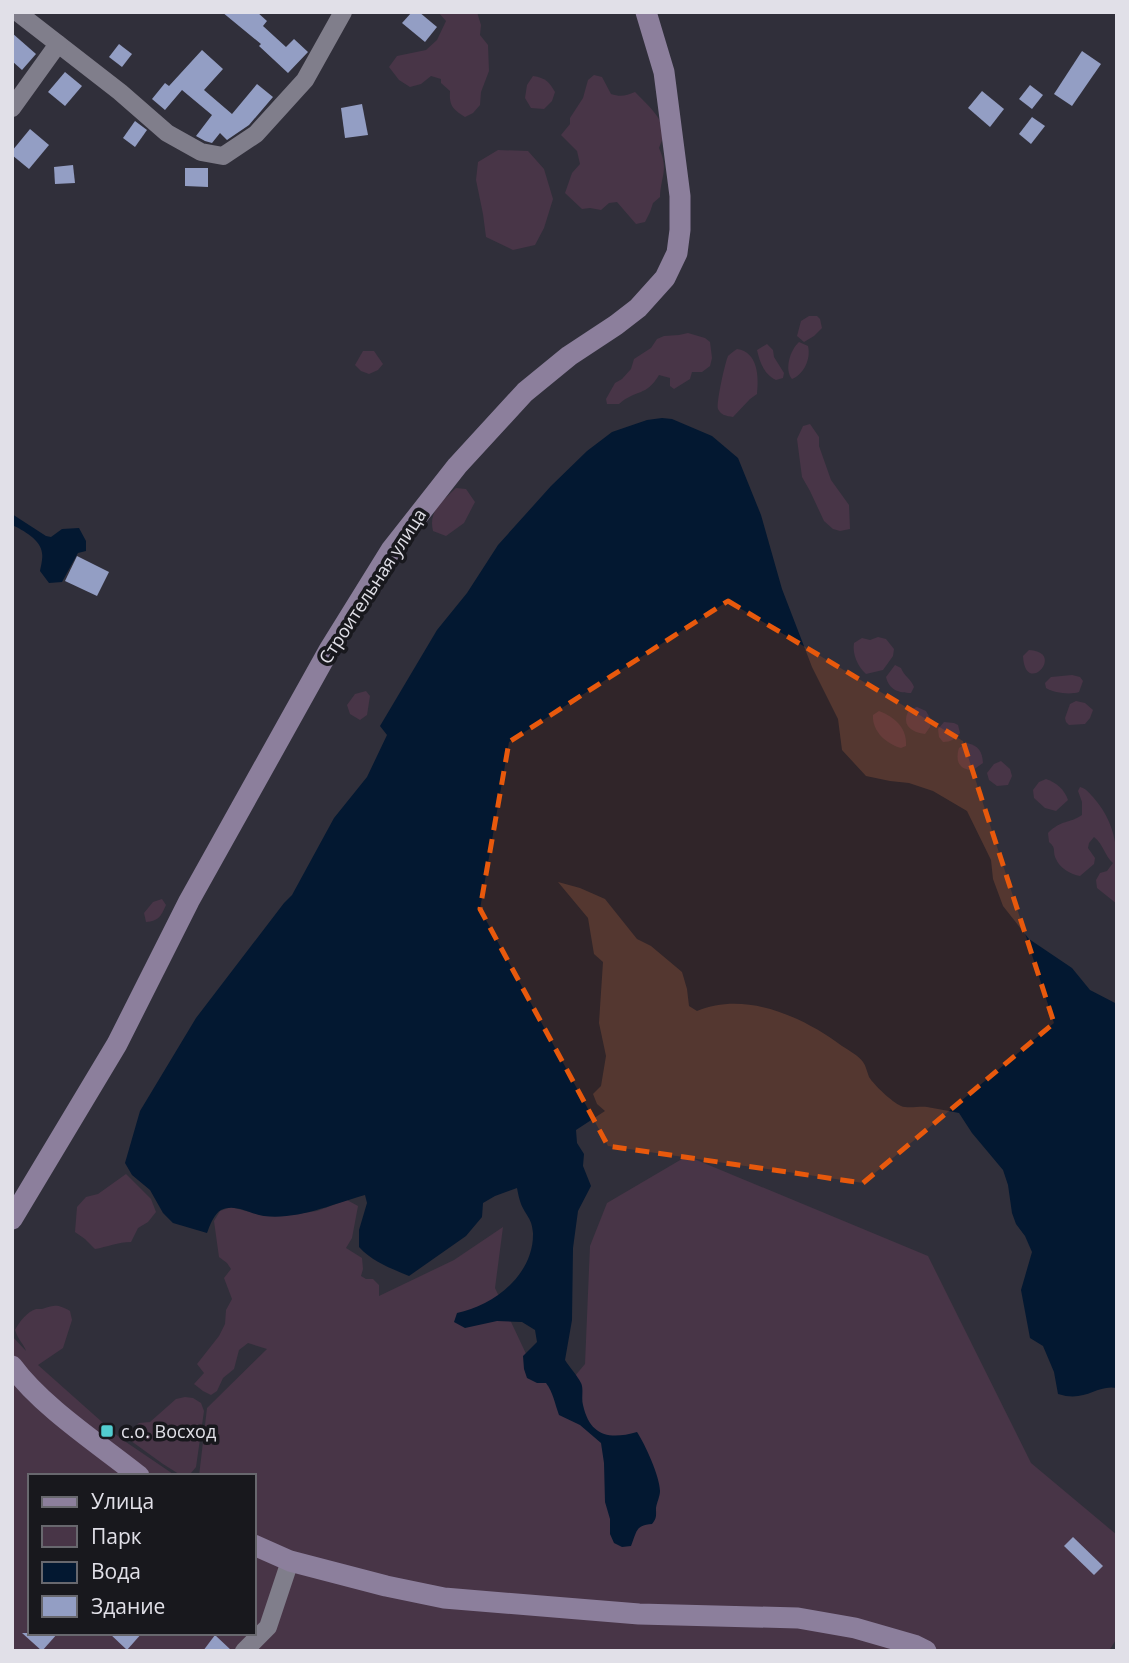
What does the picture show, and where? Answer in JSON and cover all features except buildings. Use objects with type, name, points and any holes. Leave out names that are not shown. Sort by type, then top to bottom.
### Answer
[{"type":"street","points":[[17,12],[120,92],[167,134],[201,152],[223,156],[256,134],[305,80],[343,12]]},
{"type":"street","name":"Строительная улица","points":[[12,1219],[117,1044],[189,901],[329,650],[391,550],[457,466],[526,392],[569,356],[638,308],[665,278],[677,253],[680,196],[664,72],[646,12]]},
{"type":"street","points":[[12,108],[58,44]]},
{"type":"street","points":[[12,1366],[56,1410],[136,1474]]},
{"type":"street","points":[[256,1546],[290,1561],[444,1598],[639,1614],[798,1618],[855,1628],[926,1651]]},
{"type":"street","points":[[244,1651],[268,1627],[290,1561]]},
{"type":"highlighted area","points":[[728,601],[963,741],[1054,1023],[863,1183],[608,1146],[480,909],[509,742]]},
{"type":"green space","points":[[438,12],[477,12],[481,25],[480,35],[488,45],[489,71],[481,92],[480,105],[465,117],[453,107],[450,91],[441,83],[441,79],[431,76],[421,84],[410,87],[399,80],[389,67],[397,56],[426,50],[437,40],[446,21]]},
{"type":"green space","points":[[594,75],[602,77],[611,94],[623,96],[635,92],[661,123],[663,136],[659,148],[664,167],[660,197],[653,203],[645,222],[636,224],[617,202],[609,203],[601,210],[582,209],[565,193],[572,173],[580,164],[577,151],[561,135],[570,124],[570,118],[583,98],[588,80]]},
{"type":"green space","points":[[533,76],[547,81],[555,92],[552,101],[544,109],[531,108],[525,98],[527,85]]},
{"type":"green space","points":[[498,150],[528,151],[544,169],[553,199],[544,228],[535,245],[513,250],[486,237],[476,180],[478,162]]},
{"type":"green space","points":[[809,316],[817,316],[822,328],[804,342],[797,336],[801,321]]},
{"type":"green space","points":[[688,333],[710,342],[710,366],[702,372],[692,372],[690,379],[674,389],[670,386],[670,378],[659,375],[645,390],[619,404],[607,404],[606,399],[615,383],[631,369],[634,359],[651,348],[657,339]]},
{"type":"green space","points":[[799,342],[808,346],[808,356],[803,370],[792,379],[788,371],[789,360]]},
{"type":"green space","points":[[767,344],[773,350],[774,357],[784,373],[783,378],[772,378],[761,364],[757,350]]},
{"type":"green space","points":[[737,349],[744,351],[753,360],[758,387],[757,394],[733,417],[722,414],[718,405],[728,356]]},
{"type":"green space","points":[[363,351],[374,351],[383,364],[378,370],[369,374],[355,365]]},
{"type":"green space","points":[[810,424],[819,437],[819,446],[831,480],[849,505],[850,529],[833,529],[824,521],[802,477],[797,439],[803,426]]},
{"type":"green space","points":[[456,488],[466,489],[475,502],[464,523],[446,536],[433,531],[433,517],[438,506]]},
{"type":"green space","points":[[878,637],[886,639],[894,649],[893,656],[883,670],[866,674],[856,660],[854,643],[862,638],[870,640]]},
{"type":"green space","points":[[1029,650],[1040,653],[1044,658],[1041,670],[1036,673],[1030,673],[1025,668],[1023,656]]},
{"type":"green space","points":[[895,665],[901,668],[913,684],[911,693],[895,690],[889,685],[886,677]]},
{"type":"green space","points":[[1072,675],[1083,681],[1079,692],[1062,693],[1046,688],[1045,683],[1051,677]]},
{"type":"green space","points":[[366,691],[370,696],[367,715],[360,720],[350,714],[347,705],[355,694]]},
{"type":"green space","points":[[1076,701],[1085,703],[1093,710],[1085,724],[1069,725],[1065,718],[1070,704]]},
{"type":"green space","points":[[917,707],[926,711],[930,718],[930,727],[925,734],[911,729],[907,723],[909,710]]},
{"type":"green space","points":[[879,711],[899,724],[906,746],[896,746],[878,732],[873,715]]},
{"type":"green space","points":[[944,722],[958,725],[960,733],[953,740],[943,742],[939,737],[938,729]]},
{"type":"green space","points":[[967,743],[977,747],[982,755],[983,763],[973,770],[964,768],[958,761],[959,748]]},
{"type":"green space","points":[[1001,761],[1010,769],[1012,776],[1008,785],[997,786],[989,780],[987,773],[994,764]]},
{"type":"green space","points":[[1046,779],[1060,787],[1068,800],[1056,811],[1045,808],[1034,798],[1033,790],[1039,782]]},
{"type":"green space","points":[[1080,787],[1093,797],[1102,809],[1113,834],[1117,860],[1117,904],[1097,888],[1096,880],[1100,873],[1107,871],[1113,863],[1094,837],[1088,848],[1095,858],[1094,864],[1080,876],[1060,865],[1049,842],[1048,833],[1082,815],[1082,802],[1078,791]]},
{"type":"green space","points":[[162,899],[166,905],[161,915],[146,922],[144,913],[153,902]]},
{"type":"green space","points":[[687,1156],[928,1256],[1031,1463],[1117,1535],[1117,1638],[1109,1651],[12,1651],[12,1336],[26,1351],[15,1330],[30,1312],[56,1306],[70,1311],[72,1320],[63,1348],[38,1365],[120,1438],[173,1474],[28,1474],[28,1635],[256,1635],[256,1474],[199,1474],[207,1408],[267,1349],[248,1343],[239,1350],[234,1369],[223,1378],[217,1391],[211,1395],[194,1384],[204,1373],[197,1364],[219,1336],[232,1299],[224,1278],[231,1269],[219,1257],[214,1221],[220,1211],[231,1207],[264,1216],[283,1216],[317,1211],[347,1200],[358,1206],[352,1238],[346,1248],[362,1258],[361,1276],[373,1279],[379,1285],[379,1296],[454,1260],[503,1227],[495,1288],[528,1358],[558,1396],[585,1364],[590,1246],[607,1203]]},
{"type":"green space","points":[[126,1174],[151,1199],[156,1212],[148,1222],[138,1228],[131,1242],[95,1249],[75,1232],[77,1207],[86,1197],[98,1194]]},
{"type":"green space","points":[[193,1398],[201,1403],[204,1411],[196,1467],[188,1474],[179,1474],[127,1438],[139,1423],[150,1422],[176,1399]]},
{"type":"water","points":[[672,419],[712,436],[738,458],[761,515],[782,589],[812,667],[838,719],[842,750],[866,776],[909,783],[933,791],[967,811],[991,860],[993,879],[1003,906],[1029,939],[1072,968],[1090,990],[1117,1004],[1117,1388],[1110,1387],[1076,1396],[1058,1394],[1054,1372],[1043,1346],[1030,1338],[1021,1290],[1032,1252],[1012,1213],[1003,1170],[959,1113],[897,1104],[871,1080],[859,1058],[826,1035],[791,1016],[753,1005],[715,1006],[697,1011],[689,1006],[682,972],[651,946],[637,939],[605,899],[558,882],[588,918],[594,954],[603,962],[599,1023],[606,1056],[601,1086],[593,1094],[597,1104],[605,1111],[576,1130],[577,1143],[584,1154],[583,1166],[591,1186],[578,1211],[573,1248],[572,1320],[565,1360],[581,1383],[583,1405],[590,1423],[609,1435],[637,1432],[652,1461],[660,1491],[654,1522],[639,1528],[631,1546],[622,1547],[614,1543],[610,1534],[601,1443],[580,1425],[559,1415],[546,1383],[537,1383],[527,1378],[523,1356],[537,1342],[535,1330],[522,1322],[497,1321],[465,1328],[454,1322],[457,1313],[497,1296],[519,1275],[527,1262],[533,1233],[517,1188],[483,1203],[482,1217],[466,1236],[409,1276],[376,1261],[359,1247],[359,1230],[367,1203],[365,1195],[290,1216],[264,1216],[237,1208],[226,1208],[216,1214],[207,1233],[173,1223],[163,1213],[150,1190],[132,1175],[125,1163],[140,1111],[196,1018],[292,895],[334,818],[367,777],[387,735],[380,726],[437,630],[467,593],[498,545],[587,451],[612,432],[647,420]]},
{"type":"water","points":[[12,514],[46,536],[51,537],[62,529],[79,528],[86,541],[86,551],[78,553],[62,582],[49,583],[40,571],[41,548],[31,536],[12,525]]},
{"type":"place","name":"с.о. Восход","points":[[107,1431]]}]
